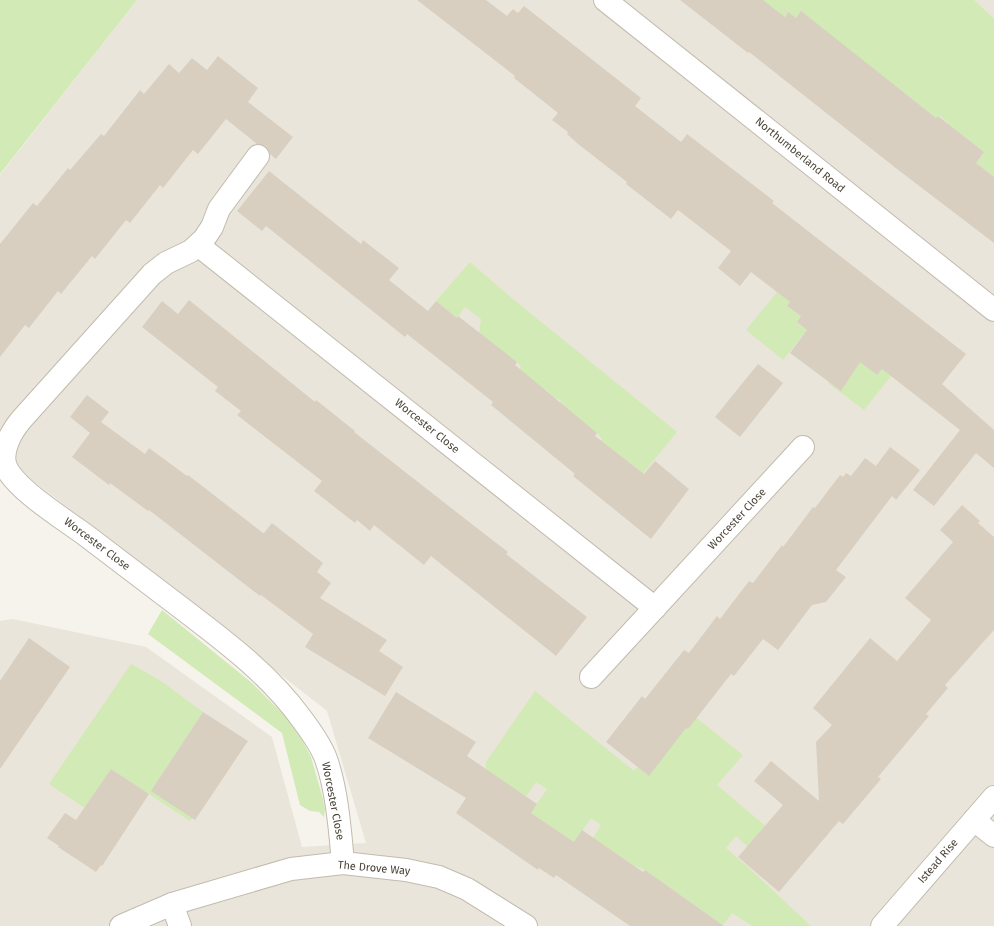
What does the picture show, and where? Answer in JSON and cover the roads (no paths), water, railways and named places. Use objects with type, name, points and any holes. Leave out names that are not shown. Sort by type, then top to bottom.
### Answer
[{"type":"street","name":"Northumberland Road","points":[[605,0],[994,310]]},
{"type":"street","name":"Worcester Close","points":[[258,156],[223,203],[204,240],[186,254],[166,263],[152,274],[16,426],[9,437],[4,456],[4,463],[9,473],[21,487],[229,645],[267,679],[294,708],[319,747],[329,769],[339,820],[343,863]]},
{"type":"street","name":"Worcester Close","points":[[198,246],[655,608]]},
{"type":"street","name":"Worcester Close","points":[[591,677],[803,447]]},
{"type":"street","name":"Istead Rise","points":[[882,926],[994,796]]},
{"type":"street","points":[[974,820],[994,836]]},
{"type":"street","name":"The Drove Way","points":[[121,926],[172,904],[291,869],[343,863],[406,870],[439,877],[467,889],[526,926]]},
{"type":"street","points":[[172,904],[180,926]]}]
